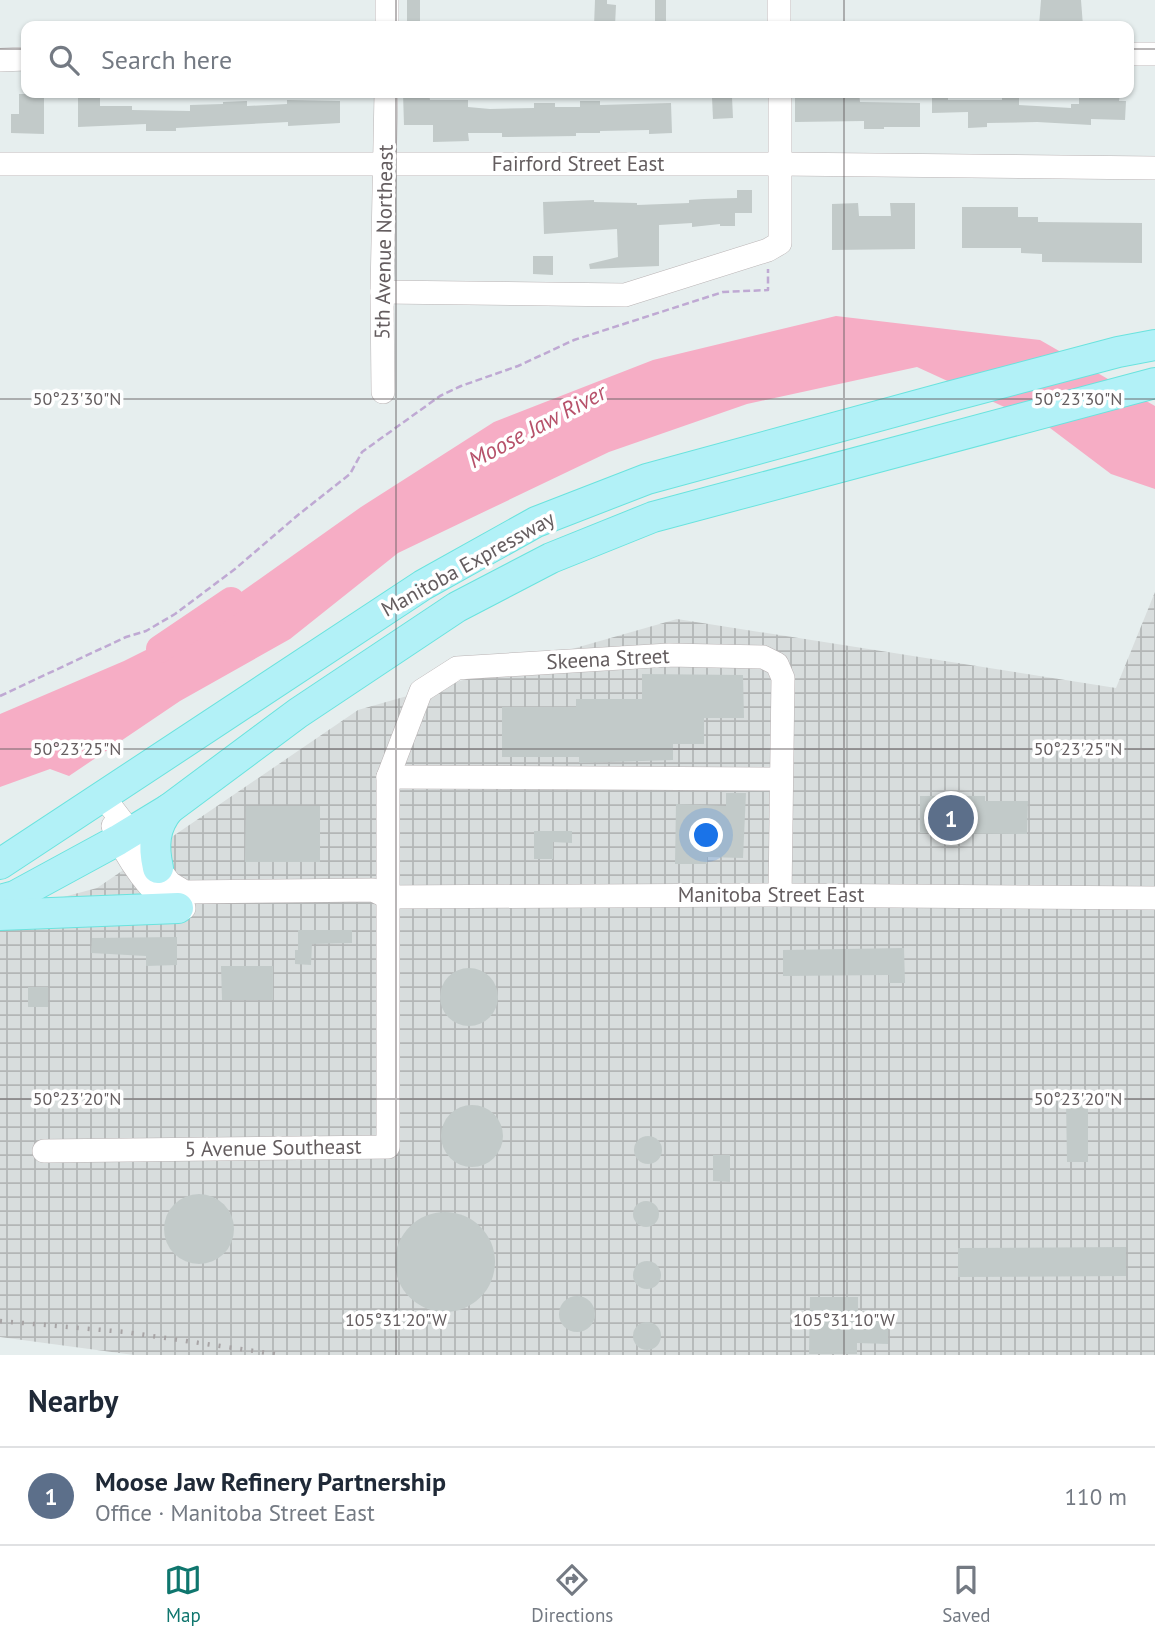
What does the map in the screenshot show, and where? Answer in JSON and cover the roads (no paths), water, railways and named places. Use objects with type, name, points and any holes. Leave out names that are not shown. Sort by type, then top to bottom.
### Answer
[{"type":"main road","name":"Manitoba Expressway","points":[[0,864],[423,585],[536,522],[647,479],[1118,352],[1155,345]]},
{"type":"main road","name":"Manitoba Expressway","points":[[0,900],[15,896],[125,836],[169,808],[298,713],[457,607],[551,558],[653,517],[1155,383]]},
{"type":"main road","points":[[158,869],[155,855],[156,833],[160,819],[169,808]]},
{"type":"main road","points":[[0,915],[178,908]]},
{"type":"street","points":[[387,0],[387,21]]},
{"type":"street","points":[[779,0],[779,21]]},
{"type":"street","points":[[1134,54],[1155,54]]},
{"type":"street","points":[[0,60],[21,60]]},
{"type":"street","name":"5th Avenue Northeast","points":[[383,392],[386,98]]},
{"type":"street","points":[[382,292],[625,295],[774,246],[780,163],[780,98]]},
{"type":"street","points":[[1155,155],[1155,168]]},
{"type":"street","name":"Fairford Street East","points":[[0,164],[780,163],[1155,168]]},
{"type":"street","name":"Skeena Street","points":[[388,777],[421,691],[457,668],[669,655],[763,657],[777,664],[783,678],[780,895]]},
{"type":"street","points":[[387,902],[388,777],[780,779]]},
{"type":"street","name":"Manitoba Street East","points":[[102,795],[150,887],[163,900],[178,908],[373,906],[387,902],[780,895],[1155,898]]},
{"type":"street","name":"Manitoba Street East","points":[[125,836],[170,883],[186,892],[373,890],[387,902]]},
{"type":"street","name":"5 Avenue Southeast","points":[[44,1151],[388,1147],[387,902]]},
{"type":"water","points":[[836,316],[1040,340],[1155,406],[1155,489],[1111,474],[1050,428],[917,367],[747,404],[609,452],[398,553],[290,639],[180,701],[69,776],[50,769],[0,787],[0,714],[124,661],[192,627],[361,507],[494,422],[653,360]]},
{"type":"waterway","name":"Moose Jaw River","points":[[160,649],[231,601]]},
{"type":"railway","points":[[0,1321],[125,1332],[281,1355]]},
{"type":"place","name":"Moose Jaw Refinery Partnership","points":[[951,818]]}]
